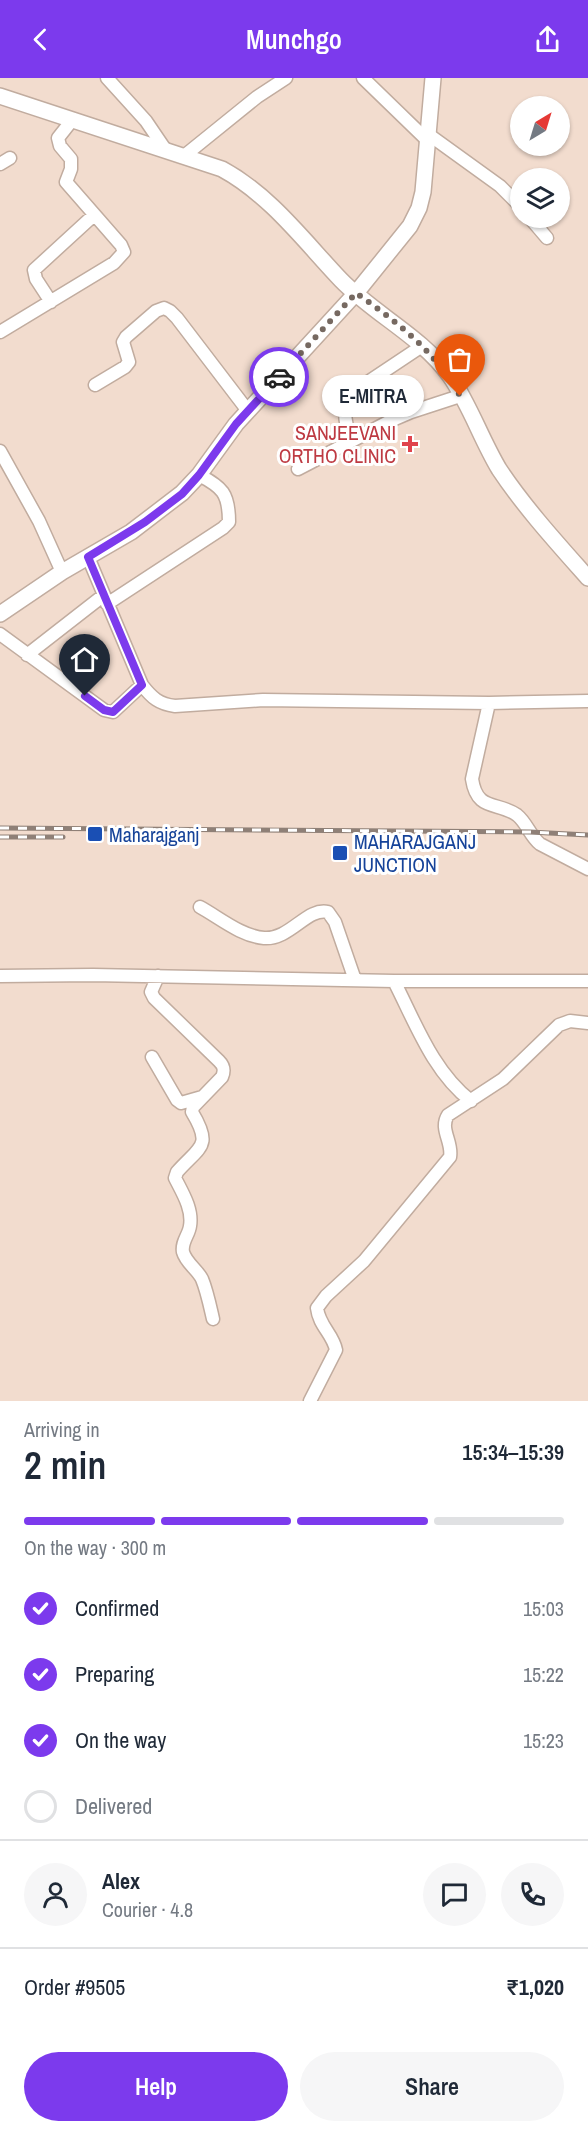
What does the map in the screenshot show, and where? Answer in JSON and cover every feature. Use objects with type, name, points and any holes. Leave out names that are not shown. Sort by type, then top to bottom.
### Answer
[{"type":"street","points":[[107,78],[146,121],[165,149]]},
{"type":"street","points":[[184,156],[286,78]]},
{"type":"street","points":[[363,78],[428,138],[500,186],[510,196]]},
{"type":"street","points":[[0,614],[62,572],[145,522],[182,494],[248,411],[356,293],[410,226],[419,208],[423,192],[433,78]]},
{"type":"street","points":[[0,96],[222,169],[251,187],[356,293],[422,346],[450,377],[498,467],[531,513],[588,578]]},
{"type":"street","points":[[0,332],[114,263],[123,252],[121,246],[66,182],[71,169],[71,159],[60,146],[58,138],[73,119]]},
{"type":"street","points":[[51,302],[36,279],[34,270],[94,215]]},
{"type":"street","points":[[538,228],[547,238]]},
{"type":"street","points":[[95,385],[125,367],[129,362],[123,342],[126,337],[156,311],[164,308],[177,318],[248,411]]},
{"type":"street","points":[[351,441],[345,420],[345,407],[350,397],[359,388],[422,346]]},
{"type":"street","points":[[298,469],[411,412],[460,396]]},
{"type":"street","points":[[0,453],[39,521],[62,572]]},
{"type":"street","points":[[27,655],[106,599],[223,528],[229,522],[223,490],[217,484],[199,475]]},
{"type":"street","points":[[88,557],[142,685],[150,696],[162,705],[263,700],[489,703],[588,701]]},
{"type":"street","points":[[0,634],[104,710],[113,712],[142,685]]},
{"type":"street","points":[[489,703],[472,779],[474,791],[493,807],[517,816],[525,824],[533,839],[540,844],[588,869]]},
{"type":"street","points":[[200,907],[242,931],[264,938],[281,936],[317,912],[328,912],[335,922],[355,980]]},
{"type":"street","points":[[0,976],[588,981]]},
{"type":"street","points":[[158,976],[151,992],[154,998],[223,1065],[225,1072],[193,1107],[192,1112],[203,1132],[202,1144],[177,1172],[175,1178],[186,1201],[191,1219],[183,1252],[203,1281],[213,1319]]},
{"type":"street","points":[[394,981],[440,1069],[451,1083],[471,1101]]},
{"type":"street","points":[[310,1401],[336,1350],[332,1338],[318,1319],[317,1308],[326,1296],[364,1261],[450,1157],[452,1150],[444,1121],[448,1115],[504,1079],[559,1025],[570,1022],[588,1023]]},
{"type":"street","points":[[152,1058],[177,1100],[181,1102],[202,1097]]},
{"type":"railway","points":[[0,828],[530,832],[588,835]]},
{"type":"railway","points":[[0,837],[63,837]]},
{"type":"way so far","points":[[279,377],[356,293],[422,346],[450,377],[460,396]]},
{"type":"place","name":"E-MITRA","points":[[460,396]]},
{"type":"place","name":"SANJEEVANI ORTHO CLINIC","points":[[410,444]]},
{"type":"place","name":"Maharajganj","points":[[95,834]]},
{"type":"place","name":"MAHARAJGANJ JUNCTION","points":[[340,853]]},
{"type":"route","points":[[85,696],[104,710],[113,712],[142,685],[88,557],[145,522],[182,494],[199,475],[236,424],[279,377]]}]
